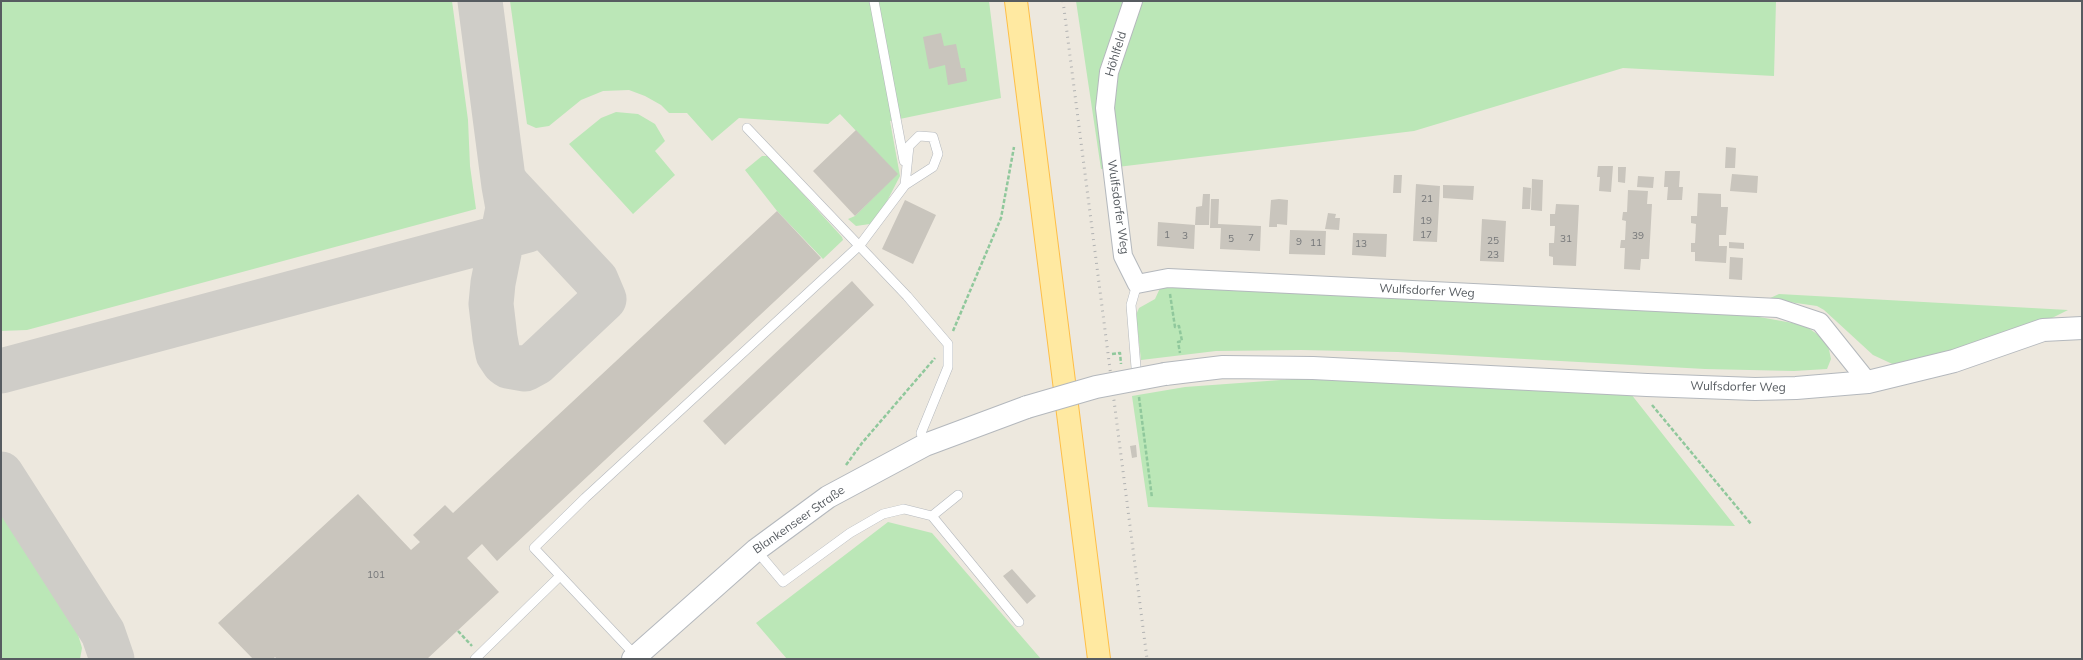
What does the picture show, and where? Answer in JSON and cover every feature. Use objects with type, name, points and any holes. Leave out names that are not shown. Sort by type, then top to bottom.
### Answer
[{"type":"main road","points":[[1016,1],[1099,659]]},
{"type":"street","name":"Höhlfeld","points":[[1105,108],[1109,72],[1133,1]]},
{"type":"street","name":"Wulfsdorfer Weg","points":[[1105,108],[1123,256],[1137,284],[1168,278],[1778,308],[1820,322],[1868,382]]},
{"type":"street","name":"Wulfsdorfer Weg","points":[[990,420],[1027,407],[1096,387],[1165,374],[1223,368],[1313,368],[1755,389],[1796,388],[1868,382],[1954,361],[2043,330],[2082,328]]},
{"type":"street","name":"Blankenseer Straße","points":[[635,658],[756,550],[828,497],[925,445],[990,420]]},
{"type":"lane","points":[[874,1],[906,170]]},
{"type":"lane","points":[[747,128],[860,245],[907,296],[948,344],[948,368],[921,433],[925,445]]},
{"type":"lane","points":[[635,658],[534,548],[591,493],[860,245],[905,186],[934,167],[938,154],[933,137],[919,136],[910,146],[905,186]]},
{"type":"lane","points":[[1137,284],[1131,304],[1138,386]]},
{"type":"lane","points":[[932,516],[958,495]]},
{"type":"lane","points":[[756,550],[783,582],[850,533],[883,514],[904,509],[932,516],[1019,622]]},
{"type":"lane","points":[[475,659],[560,576]]},
{"type":"path","points":[[845,467],[862,443],[948,344],[1001,218]]},
{"type":"path","points":[[1173,313],[1175,327],[1179,326],[1182,341],[1178,342],[1181,360]]},
{"type":"path","points":[[1112,354],[1120,353],[1120,357]]},
{"type":"path","points":[[1647,385],[1652,405],[1751,524]]},
{"type":"path","points":[[1138,386],[1152,498]]},
{"type":"green space","points":[[1,1],[452,1],[468,120],[470,166],[476,209],[27,330],[1,331]]},
{"type":"green space","points":[[510,1],[989,1],[1001,98],[890,121],[900,176],[884,207],[870,224],[856,226],[848,219],[855,216],[897,174],[840,114],[828,124],[739,118],[712,141],[687,113],[669,113],[661,105],[645,96],[629,90],[603,91],[581,100],[549,126],[536,128],[527,124]]},
{"type":"green space","points":[[1076,1],[1776,1],[1774,76],[1623,68],[1414,131],[1101,169]]},
{"type":"green space","points":[[616,112],[638,114],[655,124],[665,141],[655,151],[675,175],[633,214],[569,144],[601,118]]},
{"type":"green space","points":[[762,156],[767,156],[771,159],[842,237],[843,240],[823,259],[777,211],[745,170]]},
{"type":"green space","points":[[1161,286],[1748,315],[1804,325],[1817,334],[1828,345],[1831,359],[1827,369],[1794,371],[1705,369],[1398,352],[1301,350],[1216,351],[1141,360],[1136,315],[1139,308],[1155,299]]},
{"type":"green space","points":[[1779,294],[2068,310],[2042,323],[1901,368],[1873,355],[1824,310],[1817,306],[1768,299]]},
{"type":"green space","points":[[1322,377],[1631,394],[1735,526],[1443,519],[1148,507],[1132,396],[1185,387]]},
{"type":"green space","points":[[1,507],[74,621],[82,648],[80,659],[1,659]]},
{"type":"green space","points":[[888,522],[932,533],[1041,659],[787,659],[756,623]]},
{"type":"building","points":[[941,33],[944,46],[956,44],[961,68],[965,68],[967,81],[948,85],[945,65],[929,69],[923,37]]},
{"type":"building","points":[[856,130],[898,174],[855,216],[813,171]]},
{"type":"building","points":[[1726,147],[1736,148],[1735,168],[1725,168]]},
{"type":"building","points":[[1598,166],[1613,166],[1611,192],[1599,191],[1600,177],[1597,177]]},
{"type":"building","points":[[1618,167],[1626,167],[1625,183],[1618,182]]},
{"type":"building","points":[[1665,171],[1680,171],[1679,187],[1683,187],[1682,200],[1667,200],[1668,187],[1664,187]]},
{"type":"building","points":[[1732,174],[1758,176],[1757,193],[1730,191]]},
{"type":"building","points":[[1394,175],[1402,175],[1401,193],[1393,193]]},
{"type":"building","points":[[1638,176],[1654,177],[1653,188],[1637,187]]},
{"type":"building","points":[[1532,179],[1543,180],[1542,211],[1531,210]]},
{"type":"building","points":[[1416,184],[1440,186],[1437,242],[1413,241]]},
{"type":"building","points":[[1443,185],[1474,186],[1473,200],[1443,198]]},
{"type":"building","points":[[1523,187],[1531,188],[1530,209],[1522,209]]},
{"type":"building","points":[[1628,190],[1648,191],[1647,204],[1652,204],[1649,259],[1641,259],[1640,270],[1624,269],[1625,248],[1620,248],[1621,240],[1625,240],[1626,221],[1622,220],[1623,212],[1627,212]]},
{"type":"building","points":[[1698,193],[1721,194],[1721,207],[1728,207],[1726,235],[1719,235],[1719,246],[1727,246],[1726,263],[1695,261],[1695,252],[1691,252],[1691,243],[1695,243],[1696,224],[1691,223],[1691,216],[1697,216]]},
{"type":"building","points":[[1203,194],[1210,194],[1209,225],[1195,225],[1196,207],[1202,206]]},
{"type":"building","points":[[1211,199],[1219,199],[1218,224],[1261,226],[1260,251],[1220,249],[1221,228],[1210,228]]},
{"type":"building","points":[[905,200],[936,215],[913,264],[882,249]]},
{"type":"building","points":[[1271,200],[1288,200],[1287,225],[1277,224],[1277,227],[1269,227]]},
{"type":"building","points":[[1556,204],[1579,205],[1576,266],[1553,265],[1553,257],[1549,256],[1549,243],[1554,243],[1555,226],[1550,226],[1550,214],[1555,214]]},
{"type":"building","points":[[777,211],[821,258],[497,561],[482,544],[467,558],[499,592],[427,659],[277,659],[275,657],[273,659],[253,659],[218,623],[358,494],[411,550],[420,542],[413,535],[445,505],[453,513]]},
{"type":"building","points":[[1328,213],[1336,214],[1335,218],[1340,218],[1339,230],[1325,229]]},
{"type":"building","points":[[1482,219],[1506,221],[1504,262],[1480,261]]},
{"type":"building","points":[[1158,222],[1195,225],[1194,249],[1157,246]]},
{"type":"building","points":[[1290,230],[1326,231],[1325,255],[1289,254]]},
{"type":"building","points":[[1353,233],[1387,234],[1386,257],[1352,255]]},
{"type":"building","points":[[1729,242],[1744,243],[1744,249],[1729,248]]},
{"type":"building","points":[[1730,257],[1743,258],[1742,280],[1729,279]]},
{"type":"building","points":[[852,281],[874,305],[725,445],[703,421]]},
{"type":"building","points":[[1136,445],[1137,457],[1132,458],[1130,446]]},
{"type":"building","points":[[1012,569],[1036,596],[1027,604],[1003,576]]},
{"type":"taxiway","points":[[480,1],[504,186],[508,208],[493,283],[491,304],[495,338],[498,354],[504,363],[508,366],[525,369],[536,363],[604,299],[596,280],[508,186],[503,178]]},
{"type":"taxiway","points":[[1,371],[528,230]]},
{"type":"taxiway","points":[[1,474],[103,633],[112,659]]},
{"type":"railway","points":[[1063,1],[1147,659]]}]
